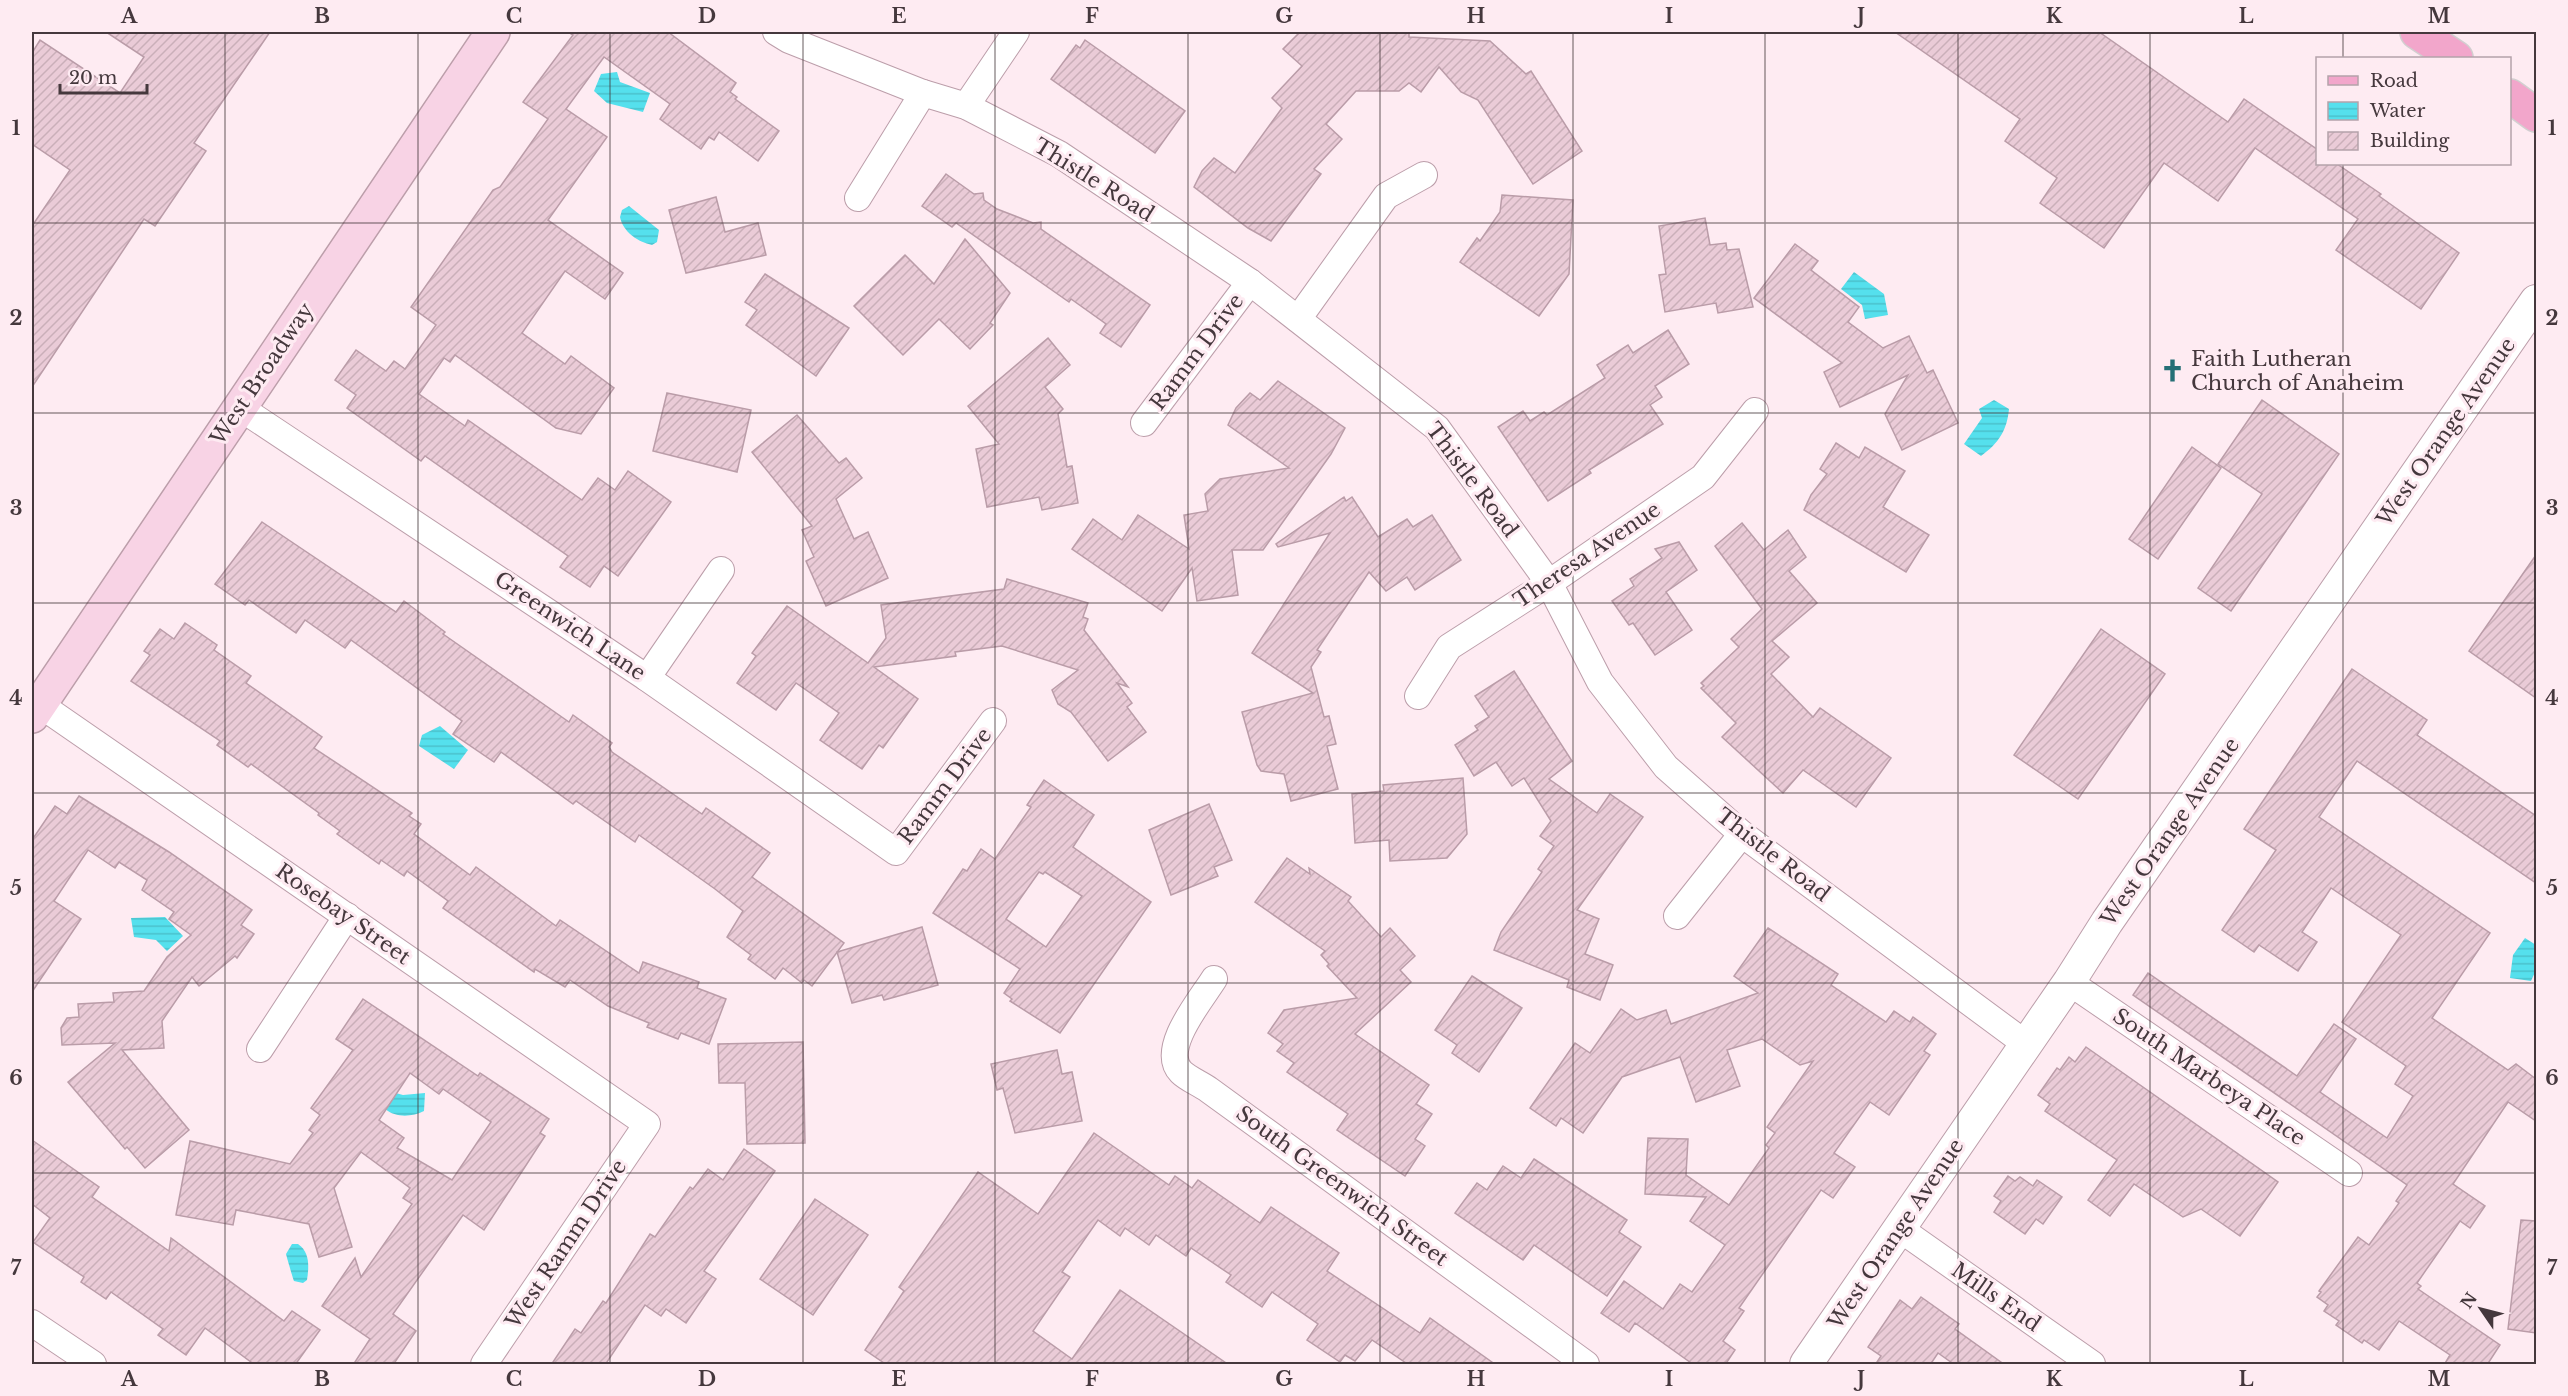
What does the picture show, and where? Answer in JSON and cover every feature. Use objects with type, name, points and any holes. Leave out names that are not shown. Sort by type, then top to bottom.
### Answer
[{"type":"main road","name":"West Broadway","points":[[35,710],[493,32]]},
{"type":"main road","points":[[2417,32],[2454,57]]},
{"type":"main road","points":[[2511,97],[2536,115]]},
{"type":"street","name":"Thistle Road","points":[[776,32],[789,40],[923,93],[966,106],[1059,154],[1250,282],[1437,428],[1549,583],[1600,682],[1666,767],[1742,834],[2026,1044]]},
{"type":"street","points":[[966,106],[1016,32]]},
{"type":"street","points":[[858,198],[923,93]]},
{"type":"street","points":[[1298,319],[1386,196],[1424,174]]},
{"type":"street","name":"Ramm Drive","points":[[1144,423],[1250,282]]},
{"type":"street","name":"West Orange Avenue","points":[[1806,1365],[2069,982],[2107,922],[2536,301]]},
{"type":"street","name":"Greenwich Lane","points":[[239,407],[647,678],[896,852]]},
{"type":"street","name":"Theresa Avenue","points":[[1418,696],[1449,647],[1549,583],[1702,477],[1755,411]]},
{"type":"street","points":[[647,678],[721,570]]},
{"type":"street","name":"Rosebay Street","points":[[35,710],[347,916],[647,1124]]},
{"type":"street","name":"Ramm Drive","points":[[896,852],[993,721]]},
{"type":"street","points":[[1677,916],[1742,834]]},
{"type":"street","points":[[260,1050],[347,916]]},
{"type":"street","name":"South Greenwich Street","points":[[1214,980],[1179,1033],[1174,1054],[1180,1071],[1586,1365]]},
{"type":"street","name":"South Marbeya Place","points":[[2069,982],[2349,1173]]},
{"type":"street","name":"West Ramm Drive","points":[[484,1365],[647,1124]]},
{"type":"street","name":"Mills End","points":[[1900,1229],[2092,1365]]},
{"type":"street","points":[[32,1323],[93,1365]]},
{"type":"water","points":[[617,72],[620,82],[650,93],[643,112],[607,103],[594,91],[601,74]]},
{"type":"water","points":[[629,206],[659,230],[657,242],[652,245],[642,241],[632,236],[624,227],[620,217],[622,210]]},
{"type":"water","points":[[1854,272],[1884,294],[1888,315],[1865,319],[1862,305],[1841,289]]},
{"type":"water","points":[[1994,400],[2009,409],[2008,417],[2001,436],[1981,456],[1964,444],[1982,418],[1979,409]]},
{"type":"water","points":[[440,726],[468,750],[454,769],[419,746],[422,735]]},
{"type":"water","points":[[165,917],[183,936],[167,951],[156,940],[134,937],[131,918]]},
{"type":"water","points":[[2525,938],[2536,945],[2536,970],[2531,981],[2510,978],[2513,955]]},
{"type":"water","points":[[392,1092],[403,1095],[425,1093],[424,1111],[404,1116],[389,1112],[385,1109]]},
{"type":"water","points":[[292,1244],[298,1244],[307,1255],[308,1275],[307,1280],[303,1283],[294,1281],[286,1254]]},
{"type":"building","points":[[106,32],[270,32],[194,143],[206,151],[155,226],[144,219],[32,387],[32,226],[70,170],[32,144],[32,53],[40,40],[120,93],[144,57]]},
{"type":"building","points":[[568,32],[668,32],[736,83],[730,92],[737,97],[735,99],[779,131],[758,161],[719,132],[714,140],[709,137],[701,149],[660,119],[670,104],[604,57],[566,109],[607,137],[548,220],[623,273],[605,299],[565,271],[522,333],[565,364],[571,356],[614,388],[581,434],[556,428],[455,355],[450,362],[444,358],[419,394],[465,426],[468,420],[582,500],[598,478],[615,490],[628,471],[671,502],[618,576],[604,566],[590,587],[560,567],[568,556],[425,456],[421,461],[347,408],[356,395],[335,380],[356,350],[386,371],[394,361],[405,369],[436,325],[411,307],[493,190],[500,187],[548,119],[523,102],[573,35]]},
{"type":"building","points":[[1300,32],[1409,32],[1409,37],[1490,41],[1526,74],[1531,71],[1582,151],[1533,184],[1478,100],[1461,92],[1439,67],[1421,92],[1409,83],[1399,91],[1356,91],[1326,124],[1342,139],[1314,169],[1321,174],[1271,241],[1248,228],[1194,187],[1202,171],[1214,158],[1235,173],[1282,108],[1272,98],[1302,66],[1283,49]]},
{"type":"building","points":[[1895,32],[2099,32],[2228,122],[2244,99],[2316,149],[2316,165],[2338,165],[2459,253],[2421,309],[2336,250],[2358,219],[2255,148],[2218,201],[2164,163],[2104,248],[2040,203],[2057,178],[2005,141],[2020,119]]},
{"type":"building","points":[[1085,40],[1185,111],[1155,153],[1051,79],[1076,45],[1080,48]]},
{"type":"building","points":[[946,174],[974,194],[983,193],[984,200],[997,209],[1033,223],[1041,222],[1041,229],[1150,305],[1121,347],[1100,333],[1106,324],[1071,299],[1069,302],[956,223],[952,227],[922,206]]},
{"type":"building","points":[[1502,195],[1573,200],[1569,274],[1539,316],[1460,262],[1477,238],[1480,241],[1500,212]]},
{"type":"building","points":[[716,197],[725,232],[758,223],[766,255],[686,273],[669,210]]},
{"type":"building","points":[[1705,218],[1710,245],[1726,243],[1727,250],[1739,249],[1753,307],[1718,313],[1716,303],[1665,312],[1659,275],[1666,274],[1659,226]]},
{"type":"building","points":[[965,239],[1010,293],[990,323],[993,325],[970,349],[939,319],[903,355],[854,306],[905,255],[934,284]]},
{"type":"building","points":[[1795,244],[1818,261],[1811,270],[1859,307],[1848,322],[1883,348],[1909,336],[1927,373],[1933,370],[1958,423],[1902,450],[1885,414],[1908,375],[1840,407],[1824,372],[1842,363],[1754,298]]},
{"type":"building","points":[[765,274],[849,328],[816,376],[746,325],[757,310],[745,302]]},
{"type":"building","points":[[1668,330],[1689,364],[1655,386],[1662,397],[1650,405],[1663,424],[1589,470],[1591,473],[1548,501],[1498,427],[1523,411],[1530,421],[1544,412],[1547,415],[1605,378],[1597,365],[1628,345],[1633,353]]},
{"type":"building","points":[[1048,338],[1070,365],[1045,387],[1063,409],[1058,414],[1067,467],[1072,466],[1078,503],[1042,510],[1039,497],[987,507],[976,449],[999,444],[968,406]]},
{"type":"building","points":[[1278,381],[1345,428],[1331,454],[1263,550],[1232,550],[1238,595],[1197,601],[1192,568],[1162,611],[1072,549],[1093,519],[1122,540],[1138,515],[1189,549],[1184,515],[1208,511],[1205,494],[1220,479],[1289,468],[1228,425],[1236,408],[1250,393],[1260,400]]},
{"type":"building","points":[[667,393],[751,410],[737,472],[653,451]]},
{"type":"building","points":[[2262,400],[2339,454],[2231,611],[2198,588],[2262,494],[2218,464]]},
{"type":"building","points":[[797,415],[839,463],[846,458],[862,478],[836,499],[854,539],[868,532],[888,578],[826,606],[806,561],[814,557],[802,530],[812,526],[752,452]]},
{"type":"building","points":[[1836,443],[1859,458],[1865,447],[1905,471],[1883,507],[1929,535],[1906,572],[1804,510],[1811,495],[1827,474],[1820,469]]},
{"type":"building","points":[[2192,447],[2221,468],[2158,559],[2129,539]]},
{"type":"building","points":[[1344,497],[1346,501],[1352,497],[1378,537],[1407,519],[1413,527],[1432,515],[1461,560],[1415,590],[1407,577],[1386,591],[1369,572],[1317,650],[1321,652],[1311,667],[1324,717],[1329,716],[1336,744],[1327,746],[1338,789],[1291,801],[1284,774],[1261,771],[1257,765],[1242,712],[1313,693],[1252,653],[1330,533],[1278,547],[1276,544]]},
{"type":"building","points":[[262,522],[396,612],[404,601],[445,632],[443,634],[569,722],[573,715],[612,743],[609,747],[612,752],[702,814],[706,808],[770,853],[752,877],[844,943],[812,986],[804,980],[802,983],[783,968],[775,979],[748,959],[751,955],[727,937],[743,911],[715,889],[639,835],[635,842],[576,801],[573,804],[501,752],[494,762],[453,734],[462,721],[351,640],[345,648],[305,620],[296,633],[249,600],[245,605],[215,584]]},
{"type":"building","points":[[1742,523],[1764,550],[1788,530],[1806,557],[1789,571],[1817,603],[1772,641],[1789,657],[1771,674],[1813,717],[1820,708],[1891,758],[1856,807],[1803,770],[1783,793],[1722,737],[1736,723],[1701,688],[1704,686],[1701,683],[1739,647],[1731,639],[1762,609],[1715,546]]},
{"type":"building","points":[[1679,542],[1697,570],[1666,592],[1692,630],[1655,655],[1633,623],[1629,625],[1612,601],[1634,586],[1630,579],[1662,558],[1655,549]]},
{"type":"building","points":[[2536,555],[2536,698],[2469,651]]},
{"type":"building","points":[[1007,579],[1088,603],[1083,617],[1088,619],[1084,630],[1128,687],[1117,683],[1132,703],[1127,707],[1146,732],[1108,761],[1071,712],[1058,704],[1052,690],[1078,670],[1002,646],[955,652],[956,656],[874,667],[918,699],[883,748],[879,745],[862,769],[820,740],[839,713],[796,683],[776,710],[737,683],[756,656],[752,653],[787,606],[868,663],[886,638],[881,605],[1004,589]]},
{"type":"building","points":[[185,623],[217,645],[214,650],[251,676],[246,683],[322,737],[314,748],[412,813],[409,816],[421,824],[414,834],[470,875],[476,867],[556,926],[560,920],[639,973],[643,962],[699,982],[697,988],[726,999],[709,1044],[681,1033],[678,1039],[647,1027],[649,1023],[608,1006],[570,980],[565,987],[535,969],[534,972],[443,908],[448,901],[407,871],[404,876],[381,860],[379,864],[337,834],[340,831],[318,815],[319,813],[251,764],[248,767],[217,745],[220,741],[131,681],[150,655],[144,651],[160,629],[174,639]]},
{"type":"building","points":[[2101,629],[2165,674],[2078,799],[2014,755]]},
{"type":"building","points":[[2352,669],[2427,720],[2417,735],[2536,816],[2536,883],[2357,761],[2319,817],[2490,933],[2432,1018],[2508,1070],[2516,1064],[2536,1079],[2536,1121],[2508,1102],[2453,1184],[2485,1206],[2470,1228],[2460,1221],[2417,1283],[2421,1286],[2418,1289],[2500,1345],[2487,1365],[2444,1365],[2450,1355],[2399,1321],[2379,1350],[2364,1340],[2362,1343],[2336,1325],[2339,1321],[2324,1311],[2328,1305],[2317,1297],[2321,1292],[2319,1291],[2358,1237],[2369,1245],[2399,1203],[2396,1201],[2407,1185],[2133,995],[2148,973],[2297,1076],[2334,1024],[2356,1039],[2320,1092],[2387,1138],[2413,1096],[2395,1084],[2406,1066],[2342,1022],[2401,935],[2331,888],[2302,932],[2317,942],[2298,971],[2259,945],[2254,952],[2222,930],[2276,850],[2244,829]]},
{"type":"building","points":[[1514,671],[1572,761],[1549,779],[1597,813],[1610,794],[1643,817],[1577,910],[1599,919],[1585,954],[1613,965],[1600,1000],[1567,987],[1569,980],[1494,950],[1501,932],[1542,872],[1538,869],[1554,846],[1540,836],[1551,821],[1524,778],[1512,786],[1496,762],[1474,776],[1455,745],[1478,730],[1475,726],[1489,717],[1475,696]]},
{"type":"building","points":[[1463,778],[1467,834],[1447,858],[1390,861],[1389,840],[1355,843],[1352,794],[1384,791],[1383,785]]},
{"type":"building","points":[[1044,780],[1094,815],[1073,847],[1151,902],[1060,1033],[1010,1001],[1012,999],[1004,993],[1020,969],[933,913],[963,869],[967,871],[981,849],[995,859],[1031,807],[1027,805]],"holes":[[[1039,872],[1043,874],[1045,872],[1082,896],[1046,947],[1006,919]]]},
{"type":"building","points":[[79,796],[169,852],[252,910],[241,925],[254,934],[237,958],[235,956],[199,986],[192,977],[162,1021],[164,1048],[122,1050],[189,1130],[145,1168],[127,1147],[125,1149],[68,1082],[115,1043],[62,1045],[61,1028],[67,1018],[79,1017],[78,1004],[114,1002],[113,993],[144,991],[167,957],[191,935],[169,919],[174,912],[142,890],[147,880],[119,862],[115,868],[88,850],[54,901],[81,919],[32,992],[32,840],[55,806],[67,814]]},
{"type":"building","points":[[1209,804],[1232,860],[1214,867],[1218,876],[1171,895],[1149,830]]},
{"type":"building","points":[[1287,858],[1310,874],[1309,868],[1351,897],[1348,901],[1381,937],[1390,928],[1415,956],[1400,970],[1411,982],[1355,1034],[1429,1085],[1416,1104],[1432,1114],[1415,1139],[1425,1146],[1405,1176],[1337,1130],[1348,1114],[1287,1072],[1294,1063],[1277,1051],[1283,1044],[1268,1033],[1284,1010],[1357,998],[1327,966],[1329,964],[1321,955],[1325,951],[1255,902]]},
{"type":"building","points":[[922,927],[938,985],[884,1000],[882,995],[852,1003],[837,952]]},
{"type":"building","points":[[1768,928],[1838,974],[1831,985],[1886,1022],[1894,1011],[1910,1022],[1913,1017],[1936,1034],[1924,1051],[1930,1055],[1889,1115],[1870,1102],[1834,1153],[1855,1167],[1833,1198],[1821,1190],[1739,1308],[1744,1311],[1723,1341],[1735,1350],[1725,1365],[1694,1365],[1635,1323],[1629,1332],[1601,1313],[1624,1281],[1663,1309],[1680,1284],[1692,1292],[1725,1245],[1690,1221],[1706,1197],[1645,1194],[1648,1138],[1688,1139],[1686,1175],[1729,1205],[1769,1148],[1766,1145],[1775,1133],[1767,1127],[1813,1061],[1800,1065],[1762,1039],[1727,1050],[1740,1086],[1696,1102],[1680,1057],[1622,1077],[1583,1133],[1561,1118],[1556,1126],[1530,1108],[1575,1043],[1590,1053],[1621,1009],[1637,1020],[1666,1010],[1671,1024],[1758,993],[1734,976]]},
{"type":"building","points":[[1472,976],[1522,1008],[1479,1072],[1452,1053],[1457,1045],[1435,1030]]},
{"type":"building","points":[[363,999],[478,1076],[480,1073],[549,1119],[540,1133],[545,1136],[484,1230],[463,1215],[393,1314],[416,1331],[393,1365],[353,1365],[370,1339],[322,1306],[355,1258],[361,1277],[412,1204],[403,1198],[410,1188],[361,1152],[334,1188],[352,1247],[319,1257],[309,1224],[236,1210],[233,1225],[176,1215],[190,1141],[290,1164],[313,1133],[309,1130],[320,1115],[311,1108],[353,1050],[336,1039]],"holes":[[[410,1073],[439,1094],[443,1089],[491,1122],[452,1180],[397,1148],[404,1138],[379,1120]]]},
{"type":"building","points":[[803,1042],[805,1143],[747,1144],[745,1083],[719,1083],[718,1044]]},
{"type":"building","points":[[2086,1047],[2278,1182],[2240,1236],[2201,1209],[2183,1217],[2134,1184],[2110,1216],[2088,1200],[2117,1160],[2045,1111],[2050,1104],[2038,1095],[2057,1068],[2060,1070],[2069,1057],[2075,1062]]},
{"type":"building","points":[[1057,1050],[1062,1074],[1072,1072],[1082,1121],[1015,1133],[1003,1088],[997,1090],[991,1064]]},
{"type":"building","points":[[1094,1133],[1169,1185],[1175,1176],[1192,1188],[1198,1180],[1260,1223],[1271,1207],[1339,1253],[1327,1271],[1420,1333],[1430,1318],[1496,1365],[1409,1365],[1372,1340],[1355,1361],[1345,1355],[1340,1362],[1307,1340],[1318,1324],[1272,1292],[1262,1307],[1226,1282],[1231,1275],[1191,1248],[1186,1256],[1156,1235],[1149,1245],[1125,1228],[1120,1236],[1098,1220],[1062,1272],[1070,1277],[1033,1331],[1072,1359],[1120,1290],[1229,1365],[887,1365],[865,1350],[904,1291],[899,1287],[978,1172],[1038,1214]]},
{"type":"building","points":[[32,1140],[99,1187],[92,1197],[169,1251],[171,1238],[284,1321],[292,1311],[320,1330],[295,1365],[255,1365],[205,1328],[186,1355],[158,1335],[163,1329],[111,1292],[106,1299],[81,1282],[84,1277],[33,1242],[50,1218],[32,1204]]},
{"type":"building","points":[[744,1149],[775,1171],[704,1271],[716,1279],[686,1323],[666,1309],[661,1316],[645,1305],[605,1365],[551,1365],[575,1329],[581,1333],[603,1301],[606,1303],[650,1234],[655,1237],[690,1187],[693,1189],[708,1169],[723,1180]]},
{"type":"building","points":[[1534,1159],[1627,1220],[1619,1232],[1641,1247],[1607,1296],[1534,1245],[1523,1260],[1455,1213],[1477,1183],[1487,1190],[1503,1166],[1521,1178]]},
{"type":"building","points":[[2008,1176],[2015,1181],[2020,1177],[2033,1186],[2037,1180],[2062,1197],[2043,1224],[2036,1219],[2025,1234],[1994,1212],[2001,1201],[1994,1196]]},
{"type":"building","points":[[815,1199],[868,1235],[813,1315],[760,1279]]},
{"type":"building","points":[[2521,1220],[2536,1221],[2536,1333],[2508,1329]]},
{"type":"building","points":[[1921,1297],[1959,1324],[1955,1329],[2005,1365],[1955,1365],[1938,1353],[1930,1365],[1875,1365],[1881,1356],[1868,1347],[1900,1300],[1912,1309]]},
{"type":"place","name":"Faith Lutheran Church of Anaheim","points":[[2173,371]]}]
